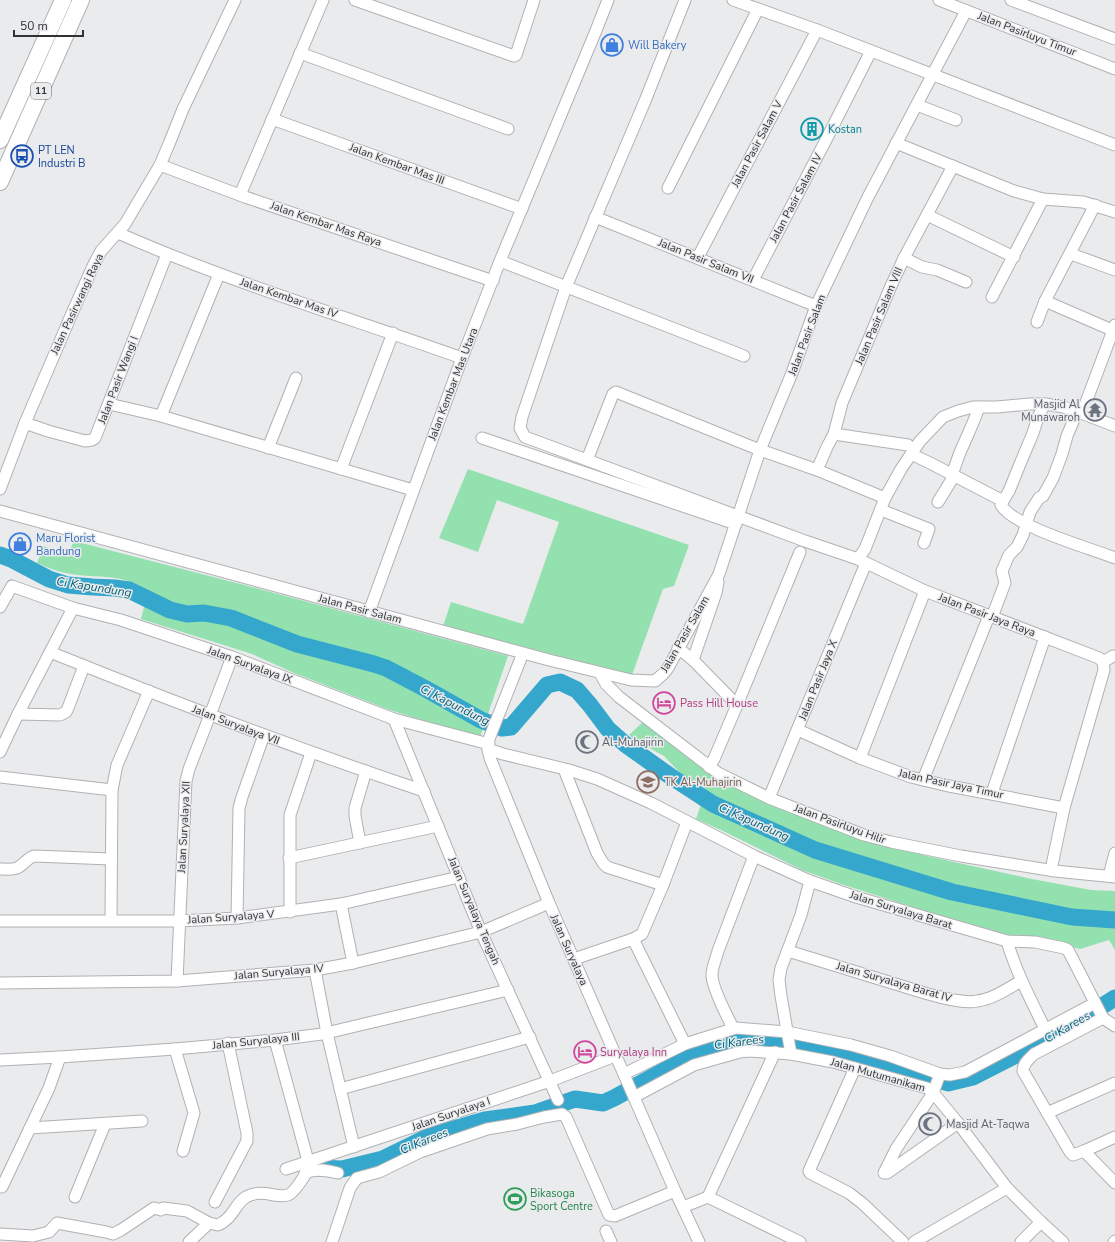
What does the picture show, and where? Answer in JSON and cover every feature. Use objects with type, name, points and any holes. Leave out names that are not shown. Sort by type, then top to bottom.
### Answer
[{"type":"highway","name":"11","points":[[0,140],[63,0]]},
{"type":"highway","name":"11","points":[[0,182],[81,0]]},
{"type":"street","name":"Jalan Pasirwangi Raya","points":[[0,489],[25,423],[94,264],[101,251],[125,224],[160,165],[183,109],[235,0]]},
{"type":"street","points":[[240,195],[323,0]]},
{"type":"street","points":[[355,0],[512,56],[516,55],[534,0]]},
{"type":"street","name":"Jalan Kembar Mas Utara","points":[[369,612],[462,358],[500,261],[608,0]]},
{"type":"street","points":[[685,0],[645,101],[566,287],[522,418],[520,428],[525,437],[737,520]]},
{"type":"street","points":[[733,0],[817,30],[1115,145]]},
{"type":"street","name":"Jalan Pasirluyu Timur","points":[[939,0],[1115,69]]},
{"type":"street","points":[[1011,0],[1039,5],[1115,38]]},
{"type":"street","points":[[668,188],[758,9]]},
{"type":"street","name":"Jalan Pasir Salam","points":[[0,511],[369,612],[600,673],[631,680],[655,680],[659,678],[668,668],[719,574],[760,450],[792,373],[816,306],[867,199],[933,76],[966,10]]},
{"type":"street","name":"Jalan Pasir Salam V","points":[[698,257],[817,30]]},
{"type":"street","name":"Jalan Pasir Salam IV","points":[[752,280],[871,51]]},
{"type":"street","points":[[300,53],[508,129]]},
{"type":"street","points":[[917,105],[956,120]]},
{"type":"street","name":"Jalan Kembar Mas III","points":[[272,119],[522,209]]},
{"type":"street","points":[[896,143],[999,185],[1044,199],[1083,202],[1115,212]]},
{"type":"street","name":"Jalan Kembar Mas Raya","points":[[160,165],[240,195],[493,281]]},
{"type":"street","name":"Jalan Pasir Salam VIII","points":[[817,470],[834,434],[842,403],[904,258],[953,166]]},
{"type":"street","points":[[992,297],[1044,199]]},
{"type":"street","points":[[1037,322],[1045,301],[1071,254],[1095,205]]},
{"type":"street","points":[[927,215],[1014,257]]},
{"type":"street","name":"Jalan Pasir Salam VII","points":[[595,217],[698,257],[816,306]]},
{"type":"street","name":"Jalan Kembar Mas IV","points":[[118,232],[167,254],[219,274],[462,358]]},
{"type":"street","name":"Jalan Pasir Wangi I","points":[[25,423],[85,441],[95,438],[167,254]]},
{"type":"street","points":[[1071,254],[1115,270]]},
{"type":"street","points":[[904,258],[922,267],[937,270],[966,282]]},
{"type":"street","points":[[500,261],[744,356]]},
{"type":"street","points":[[161,416],[219,274]]},
{"type":"street","points":[[923,780],[1004,583],[1002,571],[1009,555],[1017,547],[1027,525],[1030,512],[1039,498],[1043,496],[1053,478],[1067,436],[1080,412],[1114,328],[1045,301]]},
{"type":"street","points":[[341,469],[392,333]]},
{"type":"street","points":[[268,448],[296,378]]},
{"type":"street","points":[[587,460],[616,392],[885,498]]},
{"type":"street","points":[[109,404],[161,416],[413,490]]},
{"type":"street","name":"Jalan Pasir Jaya X","points":[[769,798],[798,730],[885,498],[910,450],[943,417],[973,407],[997,408],[1030,404],[1045,404],[1064,407],[1080,412],[1115,426]]},
{"type":"street","points":[[1045,404],[1038,417],[1009,491],[1001,505],[1012,516],[1027,525],[1115,558]]},
{"type":"street","points":[[938,502],[953,475],[979,407]]},
{"type":"street","points":[[834,434],[910,450],[953,475],[1003,501]]},
{"type":"street","points":[[482,438],[737,520]]},
{"type":"street","points":[[881,510],[929,529],[924,543]]},
{"type":"street","name":"Jalan Pasir Jaya Raya","points":[[737,520],[805,541],[862,561],[925,591],[1099,658],[1103,666]]},
{"type":"street","points":[[709,767],[714,759],[737,705],[800,552]]},
{"type":"street","points":[[693,660],[716,593],[719,574]]},
{"type":"street","name":"Jalan Suryalaya IX","points":[[0,606],[12,586],[73,608],[121,620],[232,657],[394,719],[489,744],[503,754],[564,768]]},
{"type":"street","points":[[860,758],[925,591]]},
{"type":"street","points":[[0,752],[73,608]]},
{"type":"street","points":[[992,793],[1046,637]]},
{"type":"street","points":[[678,648],[693,660],[737,705]]},
{"type":"street","name":"Jalan Suryalaya VII","points":[[50,652],[311,753],[424,791]]},
{"type":"street","points":[[489,744],[523,653]]},
{"type":"street","points":[[1051,870],[1064,808],[1103,666],[1113,656]]},
{"type":"street","name":"Jalan Suryalaya XII","points":[[177,981],[186,781],[189,768],[232,657]]},
{"type":"street","points":[[18,714],[60,715],[66,712],[84,666]]},
{"type":"street","name":"Jalan Pasirluyu Hilir","points":[[600,673],[606,684],[619,697],[709,767],[769,798],[864,835],[891,842],[961,856],[1051,870],[1112,877]]},
{"type":"street","points":[[619,697],[631,680]]},
{"type":"street","points":[[112,920],[112,790],[117,765],[149,691]]},
{"type":"street","name":"Jalan Suryalaya Tengah","points":[[394,719],[481,932],[558,1100]]},
{"type":"street","name":"Jalan Pasir Jaya Timur","points":[[798,730],[894,772],[923,780],[1064,808]]},
{"type":"street","points":[[237,918],[239,808],[264,735]]},
{"type":"street","name":"Jalan Suryalaya","points":[[489,744],[490,758],[549,903],[615,1056],[699,1242]]},
{"type":"street","points":[[290,912],[290,815],[311,753]]},
{"type":"street","points":[[564,768],[597,853],[605,866],[663,885]]},
{"type":"street","name":"Jalan Suryalaya Barat","points":[[564,768],[597,779],[651,803],[754,856],[810,881],[856,897],[1007,941],[1035,942],[1064,948],[1068,950],[1099,1010]]},
{"type":"street","points":[[360,843],[355,808],[366,772]]},
{"type":"street","points":[[0,776],[112,790]]},
{"type":"street","points":[[574,959],[633,939],[642,934],[663,885],[686,822]]},
{"type":"street","points":[[289,858],[438,826]]},
{"type":"street","points":[[1112,877],[1115,853]]},
{"type":"street","points":[[0,869],[18,868],[34,856],[111,859]]},
{"type":"street","points":[[733,1028],[715,988],[712,977],[718,951],[754,856]]},
{"type":"street","name":"Jalan Suryalaya V","points":[[0,920],[179,921],[237,918],[341,904],[459,877]]},
{"type":"street","points":[[791,1054],[780,996],[779,980],[781,968],[801,915],[810,881]]},
{"type":"street","name":"Jalan Suryalaya IV","points":[[0,983],[177,981],[315,970],[353,963],[481,932],[549,903]]},
{"type":"street","points":[[341,904],[353,963]]},
{"type":"street","points":[[633,939],[685,1044]]},
{"type":"street","points":[[1007,941],[1022,981],[1045,1029]]},
{"type":"street","name":"Jalan Suryalaya Barat IV","points":[[788,951],[951,1000],[976,1002],[992,997],[1022,981]]},
{"type":"street","points":[[315,970],[327,1033],[354,1146]]},
{"type":"street","name":"Jalan Suryalaya III","points":[[0,1060],[175,1049],[228,1043],[275,1040],[327,1033],[508,990]]},
{"type":"street","points":[[625,1076],[685,1044],[733,1028],[769,1030],[788,1036],[851,1045],[890,1056],[940,1076],[950,1075],[965,1072],[1045,1029],[1099,1010]]},
{"type":"street","points":[[1099,1010],[1115,1026]]},
{"type":"street","points":[[1099,1010],[1034,1054],[1025,1062],[1023,1067],[1025,1075],[1073,1155],[1115,1137]]},
{"type":"street","points":[[340,1089],[530,1037]]},
{"type":"street","points":[[275,1040],[309,1166],[313,1170],[332,1171],[338,1173]]},
{"type":"street","points":[[216,1202],[247,1141],[247,1133],[228,1043]]},
{"type":"street","points":[[175,1049],[194,1113],[183,1150]]},
{"type":"street","name":"Jalan Mutumanikam","points":[[632,1094],[694,1065],[740,1052],[749,1051],[791,1054],[833,1062],[927,1088],[934,1092],[1007,1188],[1063,1242]]},
{"type":"street","points":[[683,1207],[708,1197],[775,1052]]},
{"type":"street","name":"Jalan Suryalaya I","points":[[286,1169],[309,1166],[354,1146],[550,1081],[615,1056]]},
{"type":"street","points":[[2,1187],[49,1088],[60,1057]]},
{"type":"street","points":[[855,1068],[809,1171],[810,1173],[849,1193],[862,1203],[903,1242]]},
{"type":"street","points":[[940,1076],[934,1092],[896,1150],[884,1172],[887,1173],[958,1123]]},
{"type":"street","points":[[1047,1113],[1115,1083]]},
{"type":"street","points":[[332,1242],[350,1188],[357,1178],[380,1172],[420,1152],[487,1129],[517,1124],[544,1116],[562,1114],[566,1117],[609,1215],[615,1216],[675,1191]]},
{"type":"street","points":[[30,1128],[142,1121]]},
{"type":"street","points":[[75,1197],[105,1124]]},
{"type":"street","points":[[1084,1151],[1115,1183]]},
{"type":"street","points":[[0,1234],[33,1236],[49,1232],[57,1223],[113,1234],[154,1208],[187,1212],[209,1223],[218,1225],[225,1222],[245,1197],[263,1193],[288,1195],[292,1193],[298,1186],[309,1166]]},
{"type":"street","points":[[914,1242],[1007,1188]]},
{"type":"street","points":[[708,1197],[800,1242]]},
{"type":"street","points":[[1021,1242],[1041,1222]]},
{"type":"street","points":[[189,1242],[209,1223]]},
{"type":"street","points":[[606,1231],[611,1242]]},
{"type":"green space","points":[[468,469],[689,545],[674,586],[663,589],[632,675],[443,626],[451,602],[523,624],[559,522],[497,500],[478,552],[439,538]]},
{"type":"green space","points":[[74,541],[508,656],[480,737],[387,709],[294,673],[252,654],[141,619],[148,591],[138,585],[117,578],[83,576],[61,572],[37,563],[44,546],[67,556]]},
{"type":"green space","points":[[644,721],[699,764],[876,842],[927,856],[1032,879],[1091,890],[1115,891],[1115,950],[1109,940],[1080,949],[1046,940],[994,933],[802,870],[696,819],[706,790],[679,772],[664,756],[638,742],[629,735]]},
{"type":"waterway","name":"Ci Kapundung","points":[[0,555],[11,559],[49,579],[68,585],[129,590],[170,610],[187,614],[204,613],[231,618],[297,644],[386,668],[481,720],[502,728],[511,727],[547,685],[560,682],[577,690],[608,729],[625,744],[670,776],[713,804],[815,850],[952,892],[1072,917],[1115,920]]},
{"type":"waterway","name":"Ci Karees","points":[[320,1168],[342,1169],[383,1159],[430,1136],[485,1120],[535,1113],[575,1099],[603,1103],[711,1045],[736,1040],[776,1038],[848,1051],[948,1083],[973,1077],[1063,1031],[1115,998]]},
{"type":"place","name":"Will Bakery","points":[[612,45]]},
{"type":"place","name":"Kostan","points":[[812,129]]},
{"type":"place","name":"PT LEN Industri B","points":[[22,156]]},
{"type":"place","name":"Masjid Al Munawaroh","points":[[1095,410]]},
{"type":"place","name":"Maru Florist Bandung","points":[[20,544]]},
{"type":"place","name":"Pass Hill House","points":[[664,703]]},
{"type":"place","name":"Al-Muhajirin","points":[[587,742]]},
{"type":"place","name":"TK Al-Muhajirin","points":[[648,782]]},
{"type":"place","name":"Suryalaya Inn","points":[[585,1052]]},
{"type":"place","name":"Masjid At-Taqwa","points":[[930,1124]]},
{"type":"place","name":"Bikasoga Sport Centre","points":[[515,1199]]}]
